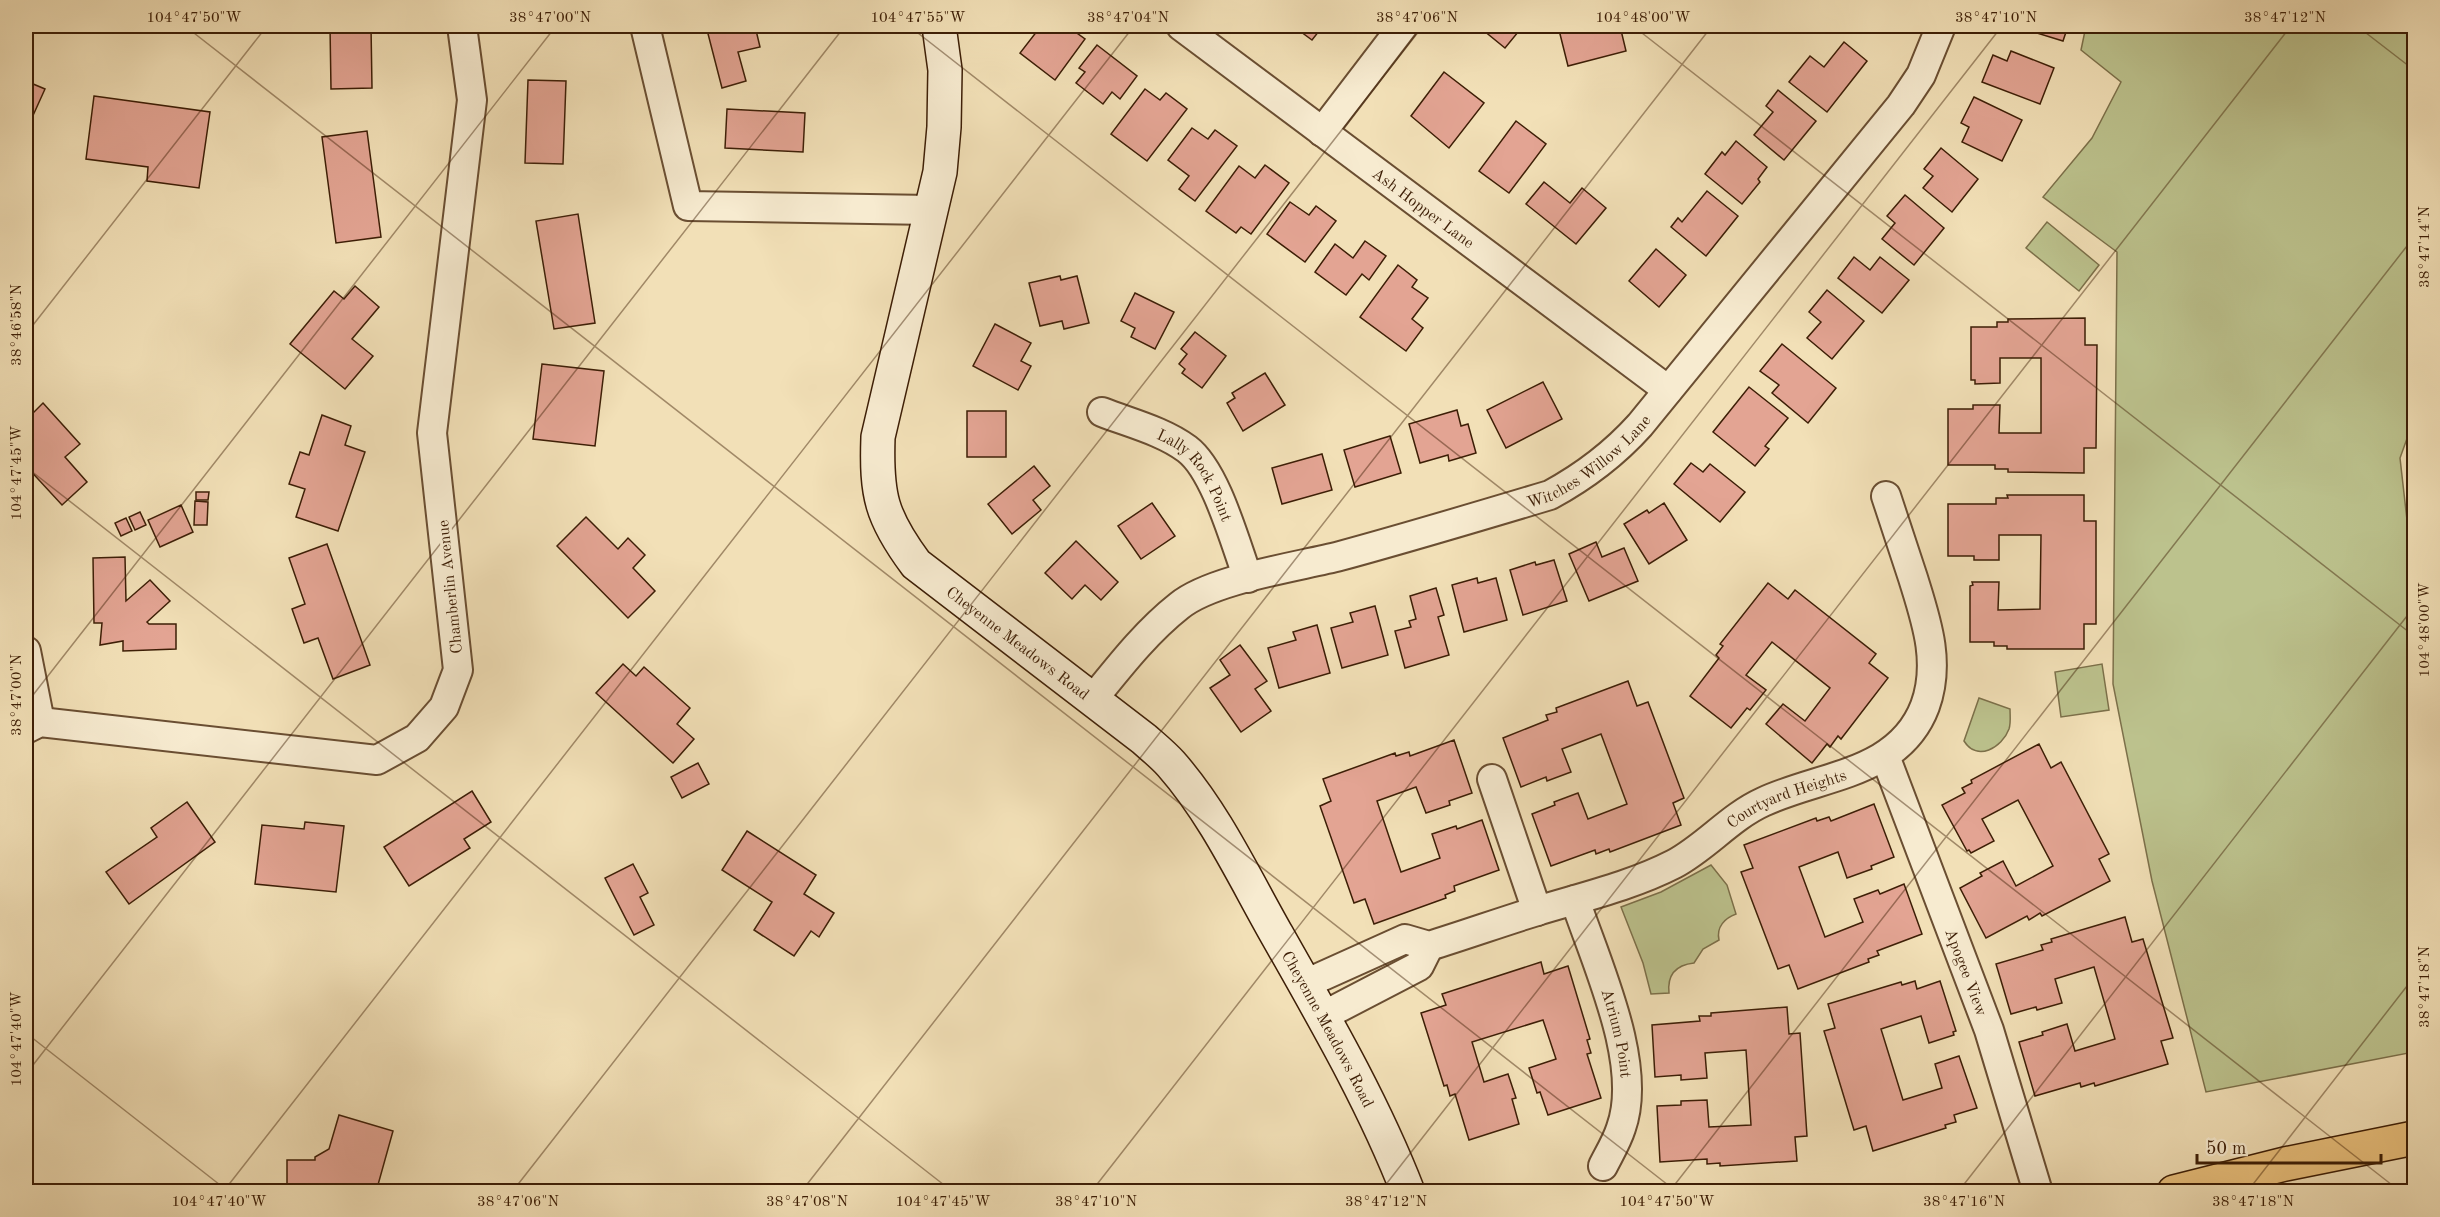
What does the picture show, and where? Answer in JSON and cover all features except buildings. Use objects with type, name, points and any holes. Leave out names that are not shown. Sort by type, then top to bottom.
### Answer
[{"type":"main road","name":"Cheyenne Meadows Road","points":[[939,26],[945,70],[940,172],[878,437],[877,472],[883,508],[894,536],[916,564],[1093,699],[1170,763],[1216,827],[1323,1016],[1390,1145],[1408,1191]]},
{"type":"main road","points":[[2174,1191],[2285,1164],[2415,1138]]},
{"type":"street","name":"Chamberlin Avenue","points":[[33,726],[377,760],[417,738],[444,707],[458,670],[432,433],[472,100],[462,26]]},
{"type":"street","points":[[645,26],[688,206],[931,210]]},
{"type":"street","name":"Ash Hopper Lane","points":[[1181,26],[1668,390]]},
{"type":"street","points":[[1322,132],[1403,26]]},
{"type":"street","name":"Witches Willow Lane","points":[[1093,699],[1127,656],[1180,604],[1205,592],[1248,578],[1340,556],[1550,495],[1578,480],[1620,447],[1901,105],[1921,75],[1941,26]]},
{"type":"street","name":"Lally Rock Point","points":[[1102,412],[1166,436],[1187,448],[1199,460],[1210,478],[1248,578]]},
{"type":"street","name":"Courtyard Heights","points":[[1305,984],[1405,939],[1429,946],[1649,876],[1676,863],[1746,810],[1767,800],[1864,768],[1885,756],[1912,728],[1924,709],[1930,690],[1933,667],[1926,619],[1886,496]]},
{"type":"street","points":[[26,651],[33,726]]},
{"type":"street","name":"Apogee View","points":[[1885,756],[1989,1030],[2038,1191]]},
{"type":"street","points":[[1492,780],[1537,911]]},
{"type":"street","name":"Atrium Point","points":[[1575,900],[1618,1027],[1628,1084],[1622,1128],[1603,1166]]},
{"type":"street","points":[[1323,1016],[1419,966],[1429,946]]},
{"type":"green space","points":[[2086,26],[2414,26],[2414,419],[2400,458],[2414,582],[2414,1052],[2206,1092],[2152,881],[2113,684],[2117,252],[2043,197],[2092,138],[2121,82],[2081,50]]},
{"type":"green space","points":[[2047,222],[2099,265],[2079,291],[2026,248]]},
{"type":"green space","points":[[2102,664],[2109,710],[2061,717],[2055,672]]},
{"type":"green space","points":[[1979,698],[2010,709],[2010,727],[2006,736],[1995,747],[1976,751],[1964,741]]},
{"type":"green space","points":[[1711,865],[1727,885],[1736,914],[1722,924],[1718,935],[1719,940],[1703,949],[1694,963],[1682,966],[1674,972],[1671,976],[1669,993],[1651,994],[1643,963],[1621,907],[1661,892]]}]
